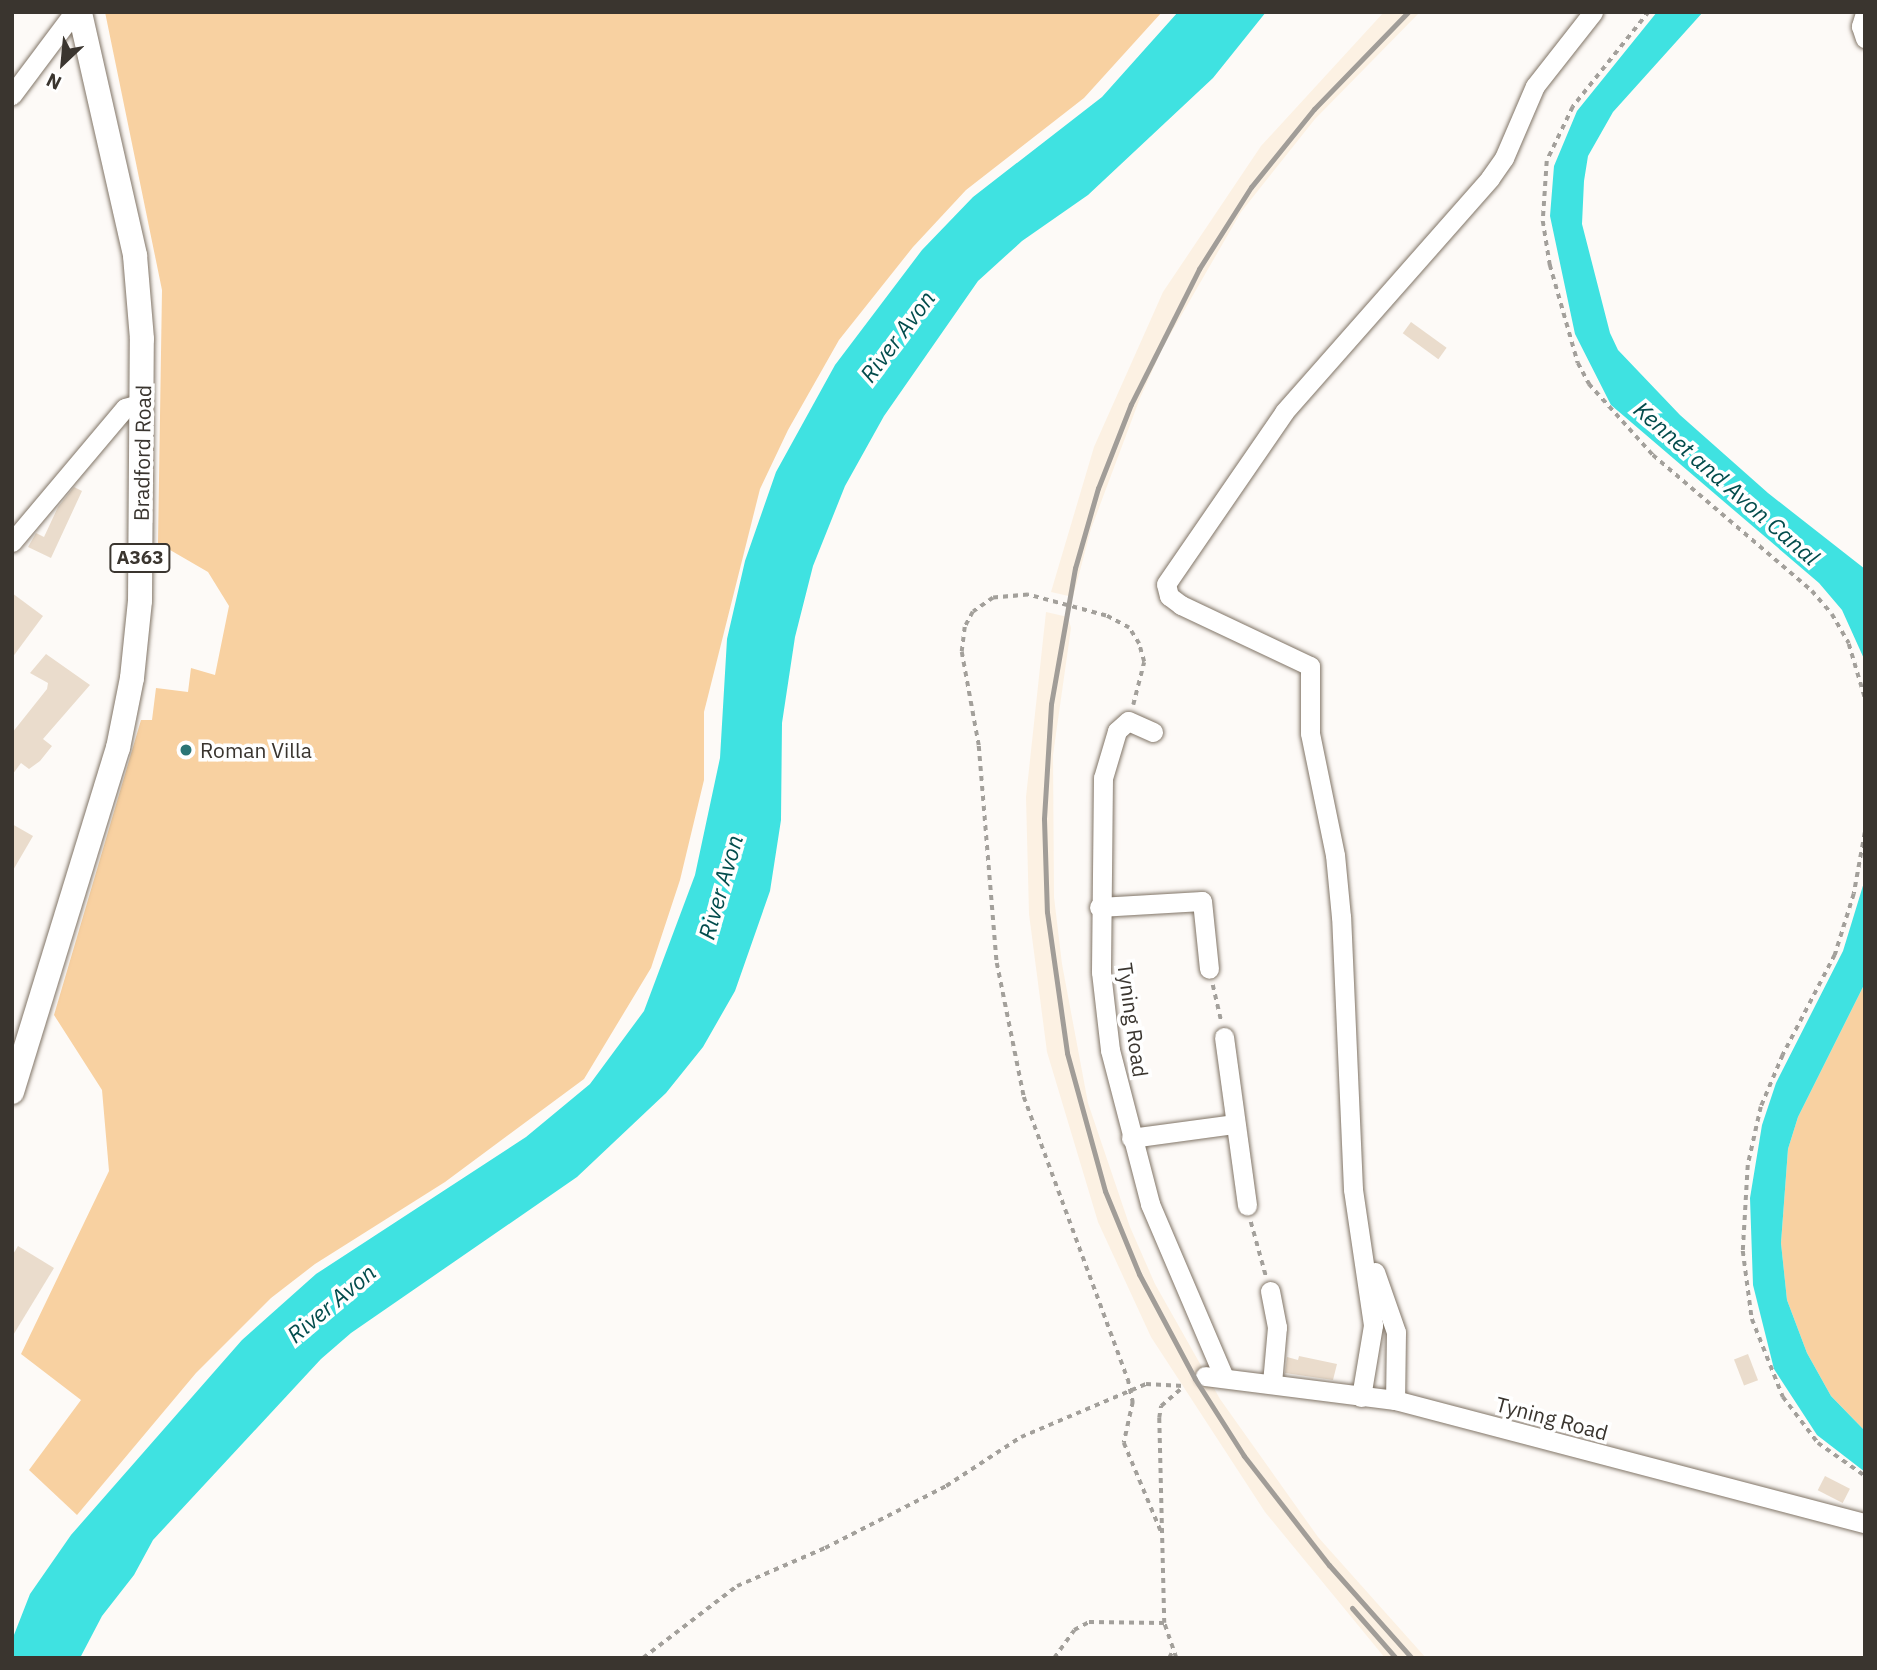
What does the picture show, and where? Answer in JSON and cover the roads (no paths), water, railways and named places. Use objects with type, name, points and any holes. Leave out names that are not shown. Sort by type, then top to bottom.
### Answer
[{"type":"main road","name":"Bradford Road","points":[[12,1092],[118,748],[132,678],[140,601],[142,403],[135,255],[80,12]]},
{"type":"street","points":[[12,95],[74,12]]},
{"type":"street","points":[[1361,1397],[1373,1325],[1353,1189],[1341,917],[1335,855],[1310,733],[1310,666],[1181,605],[1169,596],[1166,584],[1284,411],[1490,177],[1504,158],[1535,86],[1593,12]]},
{"type":"street","points":[[1865,13],[1861,26],[1865,37]]},
{"type":"street","points":[[12,542],[125,408],[142,403]]},
{"type":"street","name":"Tyning Road","points":[[1153,732],[1128,720],[1118,731],[1103,778],[1100,906],[1110,1050],[1131,1138],[1175,1271],[1214,1376],[1395,1400],[1865,1523]]},
{"type":"street","points":[[1100,906],[1202,901],[1209,969]]},
{"type":"street","points":[[1224,1037],[1247,1205]]},
{"type":"street","points":[[1131,1138],[1235,1124]]},
{"type":"street","points":[[1360,1233],[1396,1332],[1395,1400]]},
{"type":"street","points":[[1270,1291],[1277,1327],[1272,1383]]},
{"type":"water","name":"River Avon","points":[[1178,12],[1266,12],[1213,78],[1088,195],[1022,241],[978,281],[884,416],[845,486],[813,566],[795,637],[782,723],[781,820],[770,891],[735,991],[703,1047],[666,1093],[577,1177],[351,1333],[321,1359],[153,1540],[134,1575],[102,1616],[80,1658],[12,1658],[12,1640],[30,1594],[71,1535],[242,1340],[316,1274],[526,1137],[590,1084],[644,1011],[695,875],[720,758],[727,639],[745,561],[776,472],[835,365],[922,250],[973,197],[1102,97]]},
{"type":"water","name":"Kennet and Avon Canal","points":[[1657,12],[1703,12],[1613,112],[1588,156],[1584,181],[1582,224],[1610,333],[1618,350],[1680,415],[1768,493],[1865,569],[1865,661],[1842,610],[1819,583],[1611,405],[1575,334],[1550,216],[1554,166],[1577,111]]},
{"type":"water","points":[[1865,879],[1865,983],[1798,1117],[1788,1149],[1781,1243],[1787,1300],[1807,1353],[1831,1396],[1865,1431],[1865,1472],[1817,1435],[1774,1369],[1753,1285],[1750,1198],[1762,1125],[1776,1083],[1843,951]]},
{"type":"railway","points":[[1408,12],[1314,109],[1251,187],[1199,269],[1131,404],[1098,488],[1075,568],[1051,704],[1044,819],[1047,912],[1067,1053],[1105,1191],[1139,1274],[1195,1379],[1244,1456],[1329,1565],[1412,1658]]},
{"type":"railway","points":[[1352,1608],[1396,1658]]},
{"type":"place","name":"Roman Villa","points":[[186,750]]}]
